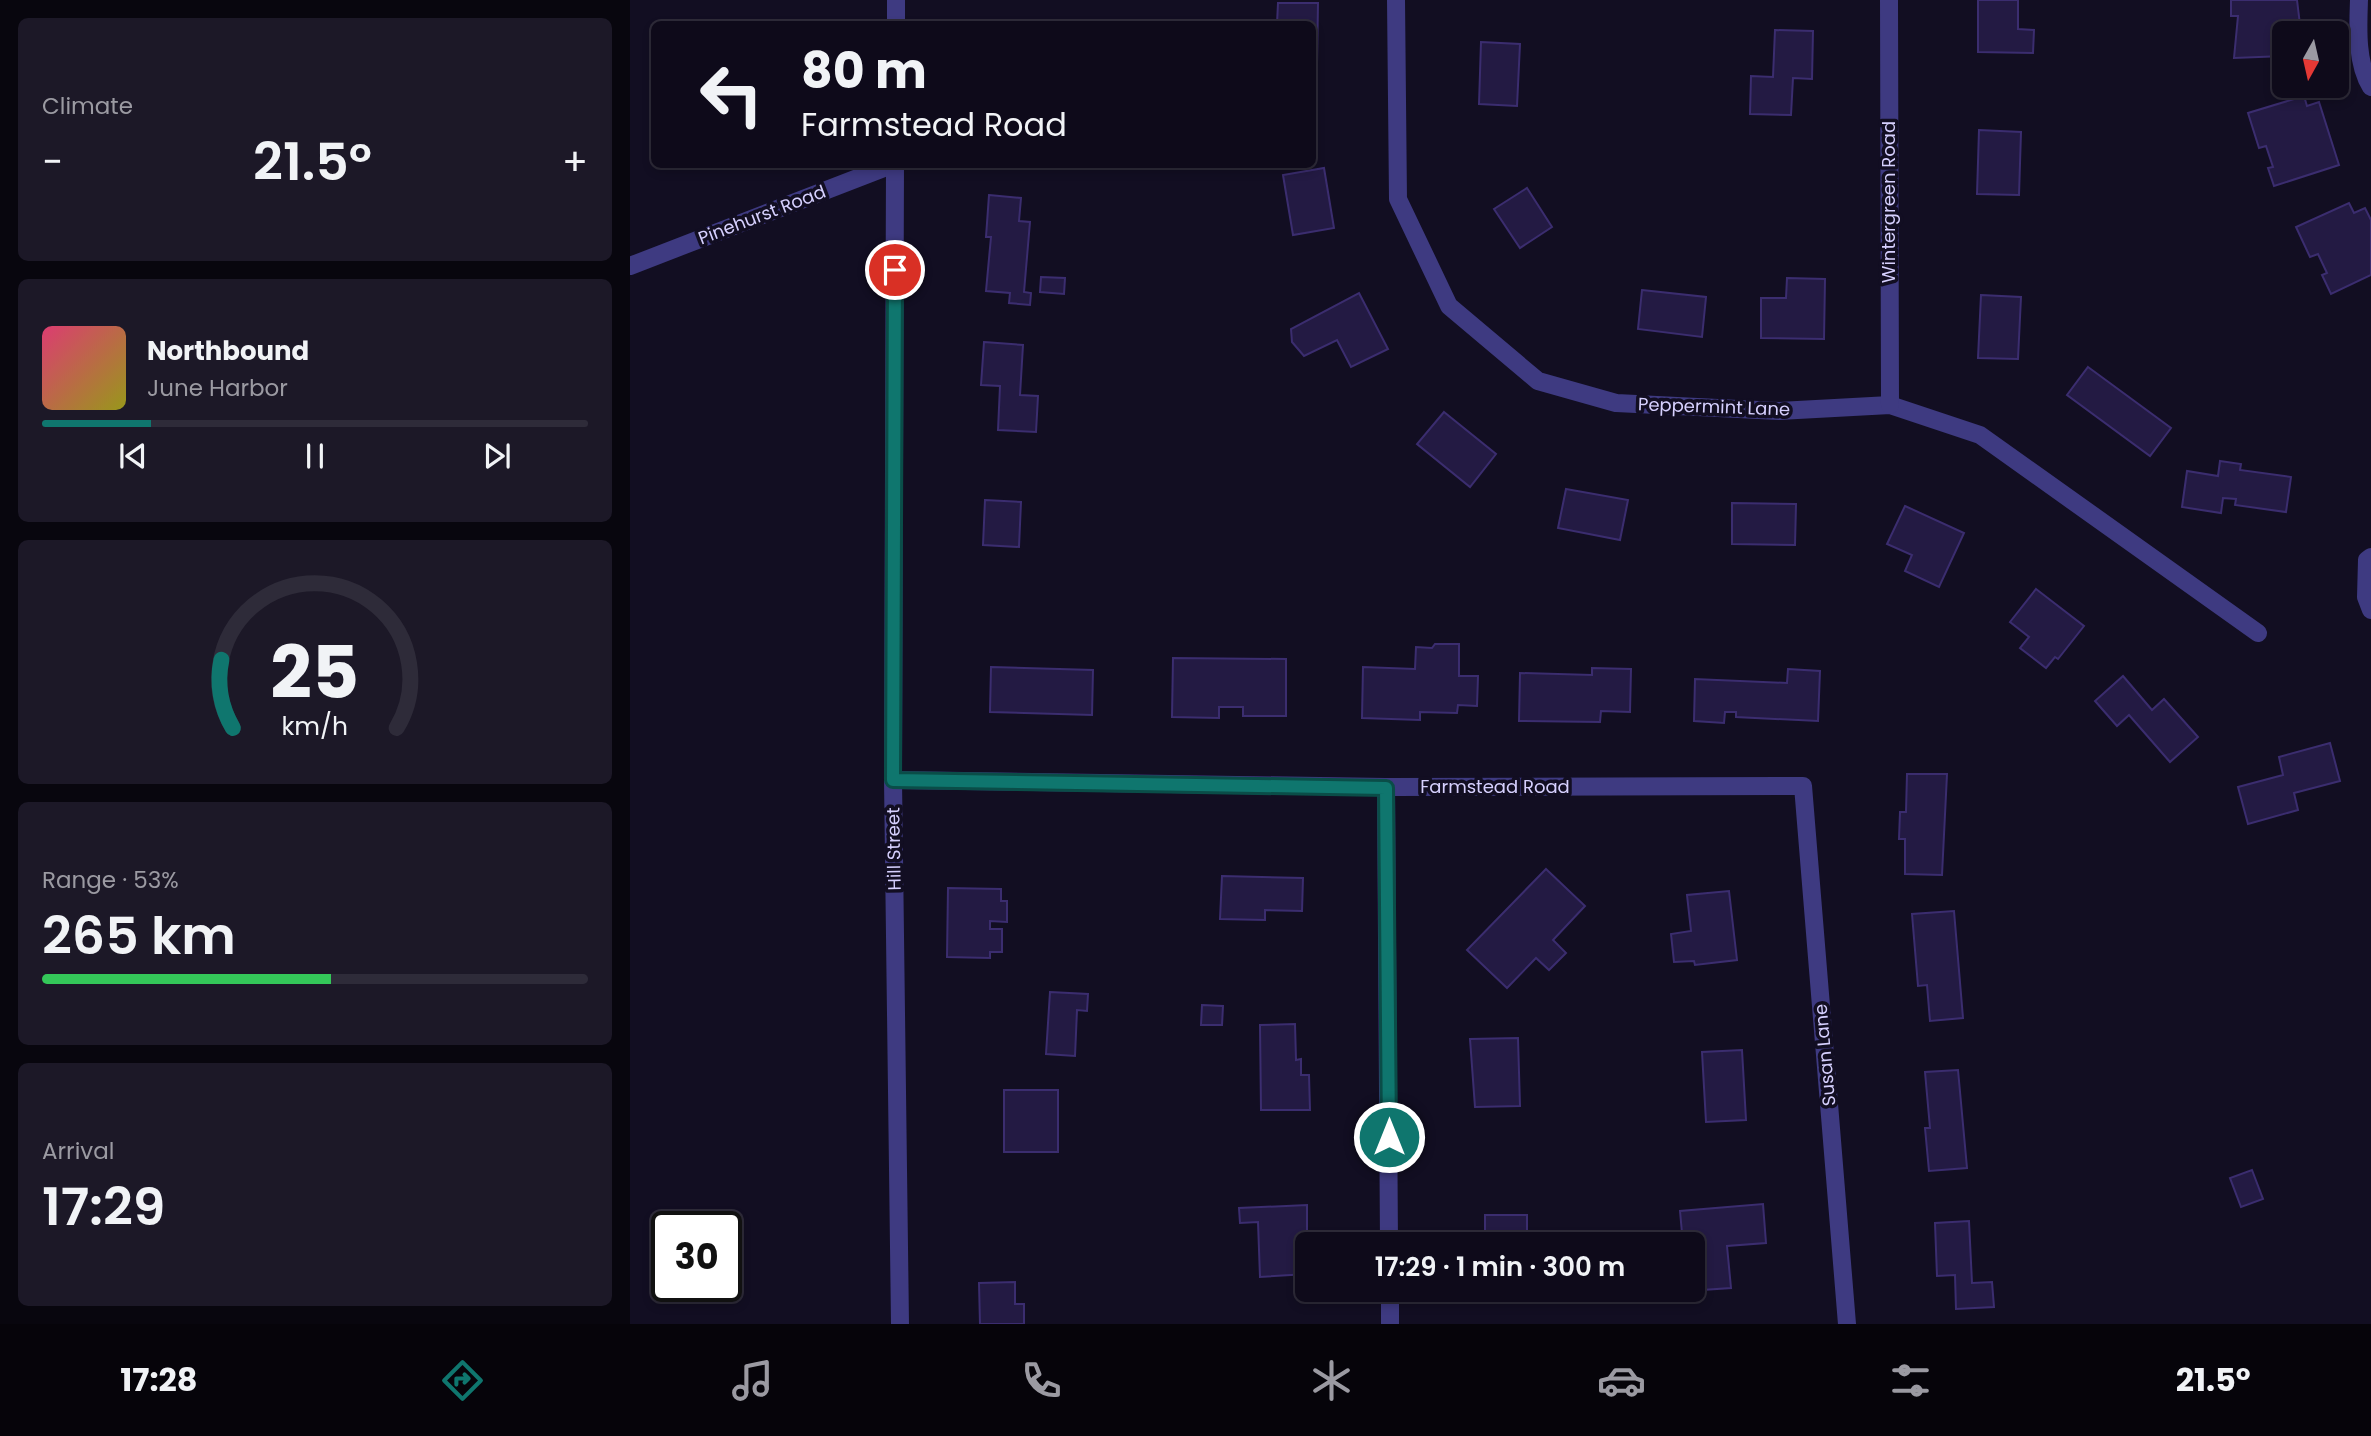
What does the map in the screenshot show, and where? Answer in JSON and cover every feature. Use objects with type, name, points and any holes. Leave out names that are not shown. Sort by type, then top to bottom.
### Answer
[{"type":"street","points":[[896,0],[896,21]]},
{"type":"street","name":"Peppermint Lane","points":[[1396,0],[1398,199],[1449,306],[1538,381],[1616,403],[1779,411],[1890,405],[1980,435],[2258,633]]},
{"type":"street","name":"Wintergreen Road","points":[[1889,0],[1890,405]]},
{"type":"street","points":[[2359,0],[2358,25],[2364,76],[2371,86]]},
{"type":"street","name":"Pinehurst Road","points":[[630,266],[884,168]]},
{"type":"street","name":"Hill Street","points":[[894,168],[893,780],[900,1324]]},
{"type":"street","points":[[2371,557],[2367,560],[2366,597],[2371,610]]},
{"type":"street","name":"Farmstead Road","points":[[893,780],[1386,788],[1803,786]]},
{"type":"street","name":"Susan Lane","points":[[1803,786],[1847,1324]]},
{"type":"street","points":[[1386,788],[1390,1232]]},
{"type":"street","points":[[1390,1302],[1390,1324]]},
{"type":"building","points":[[1978,0],[2018,0],[2018,29],[2034,30],[2033,53],[1978,52]]},
{"type":"building","points":[[2231,0],[2297,0],[2300,21],[2272,21],[2272,56],[2234,58],[2238,16],[2231,16]]},
{"type":"building","points":[[1278,3],[1318,3],[1317,65],[1316,21],[1277,21]]},
{"type":"building","points":[[1775,30],[1813,31],[1812,79],[1793,78],[1791,115],[1750,114],[1751,76],[1773,77]]},
{"type":"building","points":[[1481,42],[1520,44],[1517,106],[1479,104]]},
{"type":"building","points":[[2297,98],[2305,98],[2307,106],[2319,102],[2339,165],[2274,186],[2268,168],[2273,167],[2266,146],[2259,148],[2248,113]]},
{"type":"building","points":[[1979,130],[2021,132],[2019,195],[1977,194]]},
{"type":"building","points":[[1324,168],[1334,228],[1293,235],[1283,175]]},
{"type":"building","points":[[1527,188],[1552,227],[1520,248],[1494,209]]},
{"type":"building","points":[[989,195],[1021,198],[1019,221],[1030,222],[1024,292],[1031,293],[1030,305],[1009,303],[1010,293],[986,291],[991,237],[986,237]]},
{"type":"building","points":[[2349,203],[2354,213],[2365,208],[2371,220],[2371,275],[2331,294],[2322,275],[2327,273],[2318,254],[2310,257],[2296,227]]},
{"type":"building","points":[[1041,277],[1065,278],[1064,294],[1040,292]]},
{"type":"building","points":[[1787,278],[1825,279],[1824,339],[1761,338],[1761,298],[1786,298]]},
{"type":"building","points":[[1642,290],[1706,297],[1702,337],[1638,329]]},
{"type":"building","points":[[1359,293],[1388,349],[1351,367],[1337,340],[1304,356],[1292,342],[1291,329]]},
{"type":"building","points":[[1981,295],[2021,297],[2018,359],[1978,358]]},
{"type":"building","points":[[984,342],[1023,345],[1020,395],[1038,396],[1036,432],[998,430],[1000,386],[981,385]]},
{"type":"building","points":[[2088,367],[2171,428],[2150,456],[2067,395]]},
{"type":"building","points":[[1444,412],[1496,454],[1470,487],[1417,444]]},
{"type":"building","points":[[2220,461],[2241,464],[2240,470],[2291,477],[2286,512],[2235,505],[2236,499],[2223,498],[2221,513],[2182,507],[2187,471],[2218,476]]},
{"type":"building","points":[[1566,489],[1628,500],[1620,540],[1558,528]]},
{"type":"building","points":[[985,500],[1021,502],[1019,547],[983,545]]},
{"type":"building","points":[[1732,503],[1796,504],[1795,545],[1732,544]]},
{"type":"building","points":[[1905,506],[1964,533],[1939,587],[1905,571],[1912,555],[1887,544]]},
{"type":"building","points":[[2036,589],[2084,626],[2058,659],[2055,657],[2046,668],[2020,648],[2029,637],[2010,622]]},
{"type":"building","points":[[1435,644],[1459,644],[1459,676],[1478,676],[1477,706],[1458,705],[1457,713],[1420,712],[1420,720],[1362,718],[1363,667],[1415,669],[1416,647],[1432,648]]},
{"type":"building","points":[[1173,658],[1286,659],[1286,716],[1243,716],[1243,707],[1219,707],[1219,718],[1172,717]]},
{"type":"building","points":[[991,667],[1093,670],[1092,715],[990,712]]},
{"type":"building","points":[[1592,668],[1631,669],[1630,712],[1601,711],[1600,722],[1519,721],[1520,673],[1592,675]]},
{"type":"building","points":[[1788,669],[1820,671],[1818,721],[1736,717],[1736,712],[1725,712],[1724,723],[1694,721],[1695,679],[1787,683]]},
{"type":"building","points":[[2123,676],[2152,710],[2164,699],[2198,737],[2170,762],[2129,715],[2117,726],[2095,701]]},
{"type":"building","points":[[2330,743],[2340,781],[2294,793],[2298,810],[2248,824],[2238,787],[2283,775],[2279,757]]},
{"type":"building","points":[[1907,774],[1947,774],[1942,875],[1905,874],[1905,839],[1899,839],[1900,812],[1906,812]]},
{"type":"building","points":[[1546,869],[1585,906],[1553,940],[1566,953],[1549,970],[1536,958],[1507,988],[1467,950]]},
{"type":"building","points":[[1222,876],[1303,878],[1302,911],[1265,910],[1265,920],[1220,919]]},
{"type":"building","points":[[948,888],[1001,889],[1001,901],[1007,901],[1007,922],[990,921],[990,929],[1002,929],[1002,952],[990,952],[990,958],[947,957]]},
{"type":"building","points":[[1729,891],[1737,960],[1695,965],[1694,961],[1674,962],[1671,934],[1691,931],[1687,895]]},
{"type":"building","points":[[1954,911],[1963,1018],[1930,1021],[1927,985],[1918,986],[1912,914]]},
{"type":"building","points":[[1050,992],[1088,994],[1087,1011],[1077,1010],[1075,1056],[1046,1054]]},
{"type":"building","points":[[1202,1005],[1223,1006],[1222,1025],[1201,1025]]},
{"type":"building","points":[[1295,1024],[1296,1060],[1301,1059],[1301,1075],[1309,1075],[1310,1110],[1261,1110],[1260,1025]]},
{"type":"building","points":[[1518,1038],[1520,1106],[1475,1107],[1470,1039]]},
{"type":"building","points":[[1742,1050],[1746,1120],[1706,1122],[1702,1052]]},
{"type":"building","points":[[1958,1070],[1967,1168],[1929,1171],[1925,1128],[1930,1128],[1925,1072]]},
{"type":"building","points":[[1004,1090],[1058,1090],[1058,1152],[1004,1152]]},
{"type":"building","points":[[2252,1170],[2263,1199],[2241,1207],[2230,1178]]},
{"type":"building","points":[[1763,1204],[1766,1243],[1727,1246],[1731,1288],[1705,1290],[1705,1232],[1682,1232],[1680,1211]]},
{"type":"building","points":[[1307,1205],[1307,1232],[1295,1232],[1295,1275],[1260,1277],[1258,1222],[1240,1223],[1239,1208]]},
{"type":"building","points":[[1485,1215],[1527,1215],[1527,1232],[1485,1232]]},
{"type":"building","points":[[1969,1221],[1972,1283],[1992,1282],[1994,1307],[1956,1309],[1955,1275],[1937,1276],[1935,1223]]},
{"type":"building","points":[[1015,1282],[1015,1304],[1024,1304],[1024,1324],[980,1324],[979,1283]]},
{"type":"route","points":[[895,270],[893,780],[1386,788],[1389,1137]]}]
